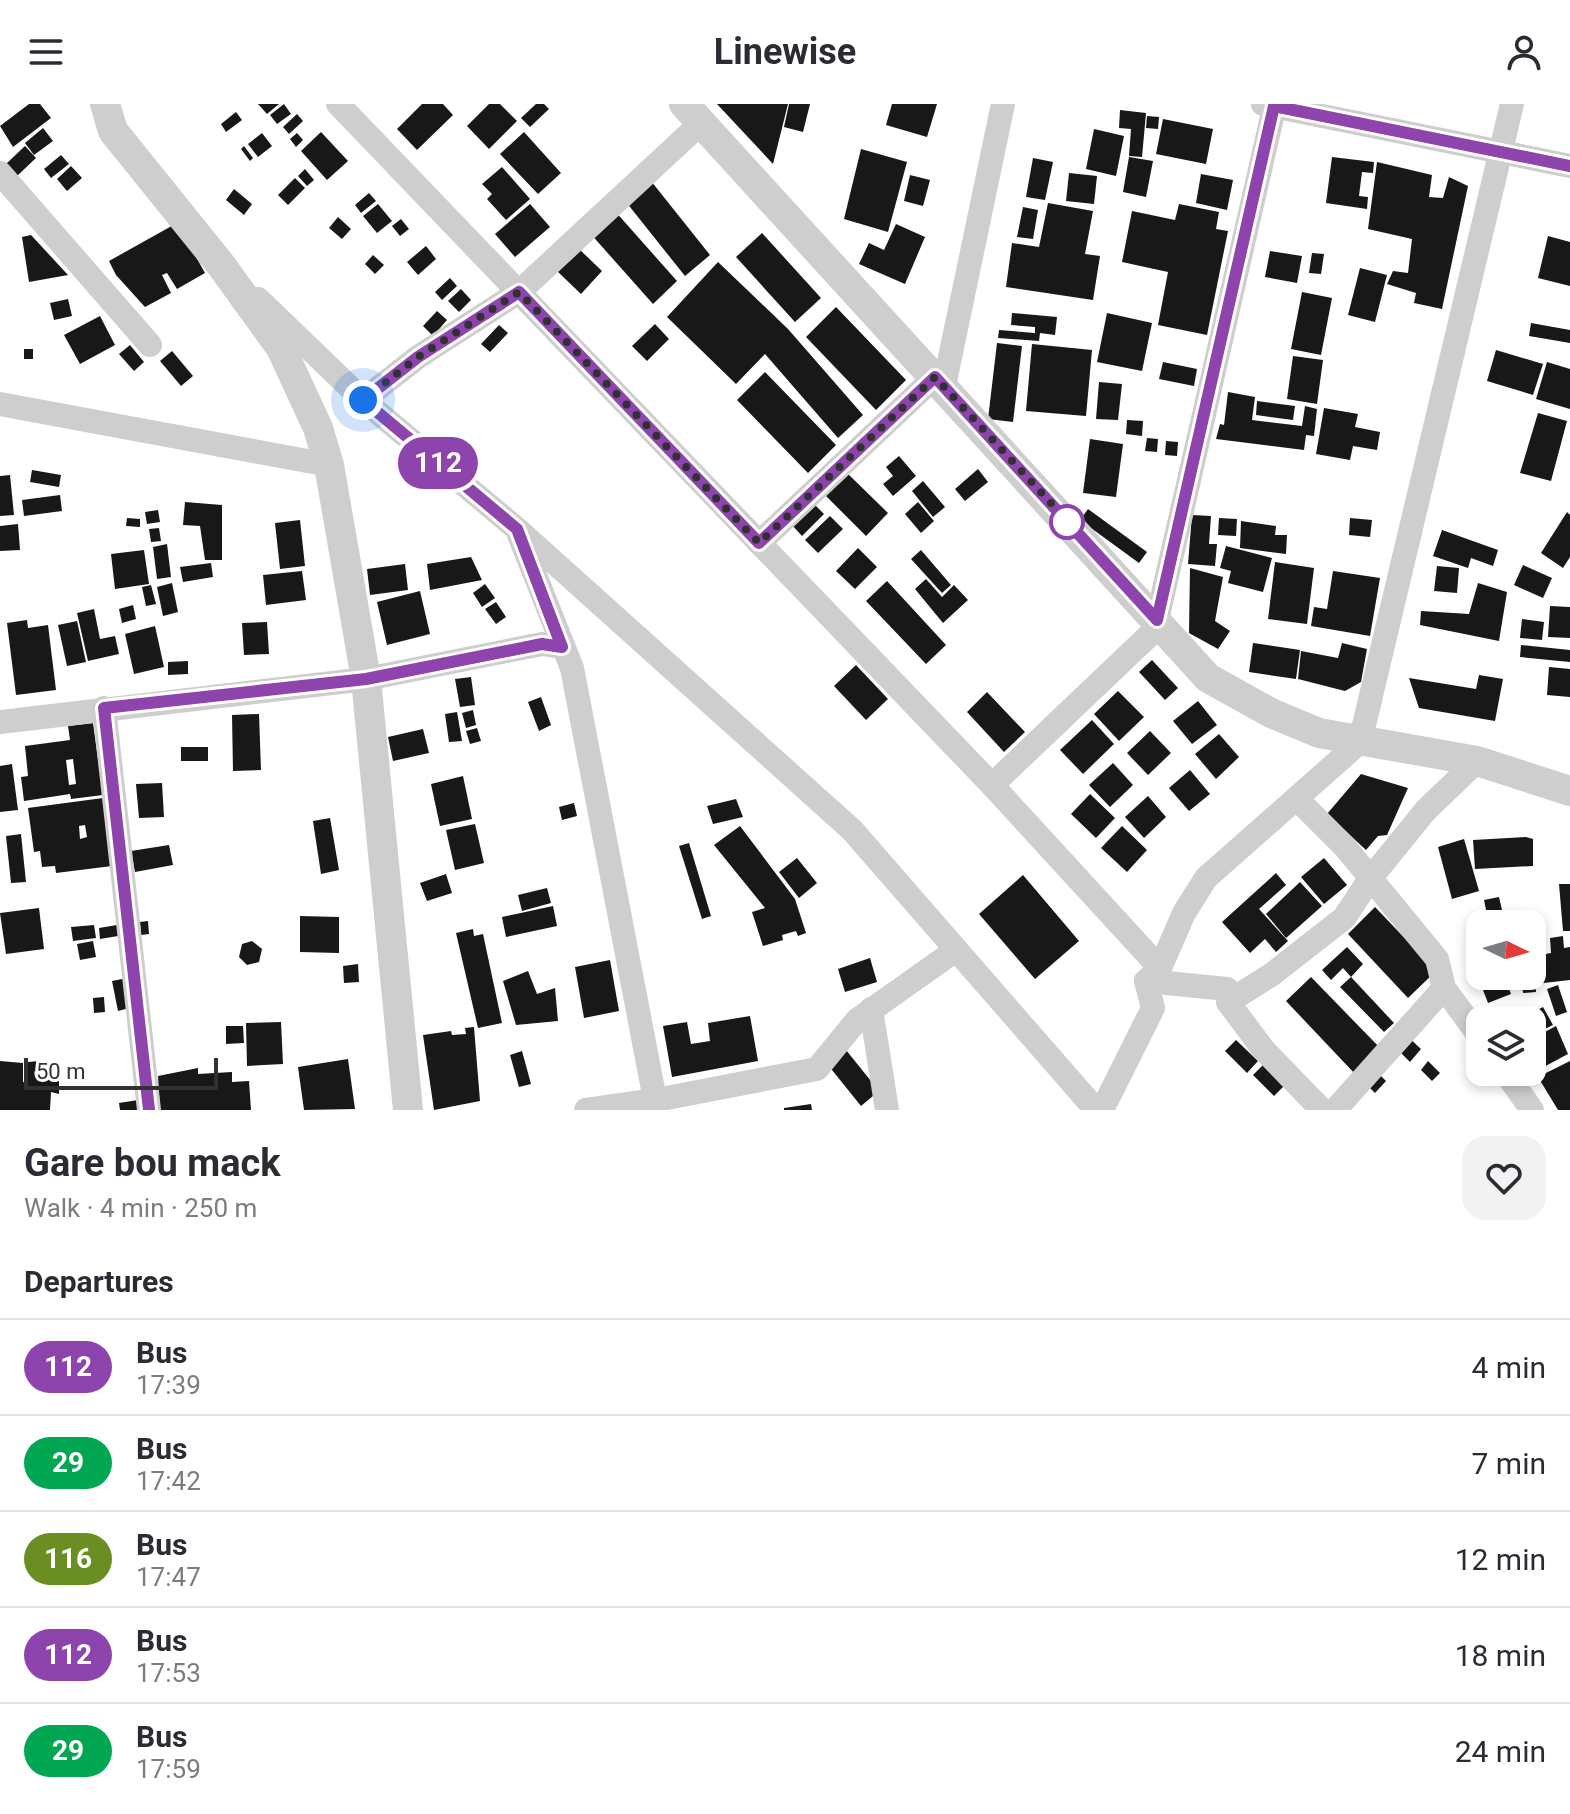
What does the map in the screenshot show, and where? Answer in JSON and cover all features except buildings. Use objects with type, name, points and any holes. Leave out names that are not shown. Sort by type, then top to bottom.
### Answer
[{"type":"street","points":[[105,104],[113,131],[221,265],[281,348],[318,428],[329,465],[366,679],[408,1110]]},
{"type":"street","points":[[338,104],[992,785],[1153,974],[1227,989],[1228,1002],[1263,1049],[1322,1110]]},
{"type":"street","points":[[759,543],[939,382],[1003,104]]},
{"type":"street","points":[[1102,1110],[1153,1008],[1153,974],[1206,878],[1360,742],[1512,104]]},
{"type":"street","points":[[992,785],[1158,622],[1271,105],[1500,155],[1570,166]]},
{"type":"street","points":[[363,400],[418,357],[519,292],[692,113],[1208,678],[1271,713],[1319,733],[1477,761],[1570,791]]},
{"type":"street","points":[[0,173],[150,345]]},
{"type":"street","points":[[221,265],[363,400],[517,529],[852,830],[1096,1110]]},
{"type":"street","points":[[0,404],[329,465]]},
{"type":"street","points":[[517,529],[572,668],[656,1105]]},
{"type":"street","points":[[0,722],[366,679],[542,644],[562,647]]},
{"type":"street","points":[[104,708],[149,1110]]},
{"type":"street","points":[[1228,1002],[1271,975],[1344,918],[1370,879],[1426,810],[1477,761]]},
{"type":"street","points":[[1297,799],[1345,847],[1437,959],[1444,988],[1466,1018]]},
{"type":"street","points":[[586,1110],[656,1105],[817,1069],[871,1009],[956,950]]},
{"type":"street","points":[[1335,1110],[1444,988]]},
{"type":"street","points":[[871,1009],[887,1110]]},
{"type":"street","points":[[1515,1086],[1532,1110]]},
{"type":"bus line","name":"112","points":[[149,1110],[104,708],[366,679],[542,644],[562,647],[517,529],[363,400],[418,357],[519,292],[759,543],[935,377],[1157,620],[1274,106],[1500,155],[1570,166]]},
{"type":"route","points":[[363,400],[418,357],[519,292],[759,543],[935,377],[1072,526],[1067,522]]}]
